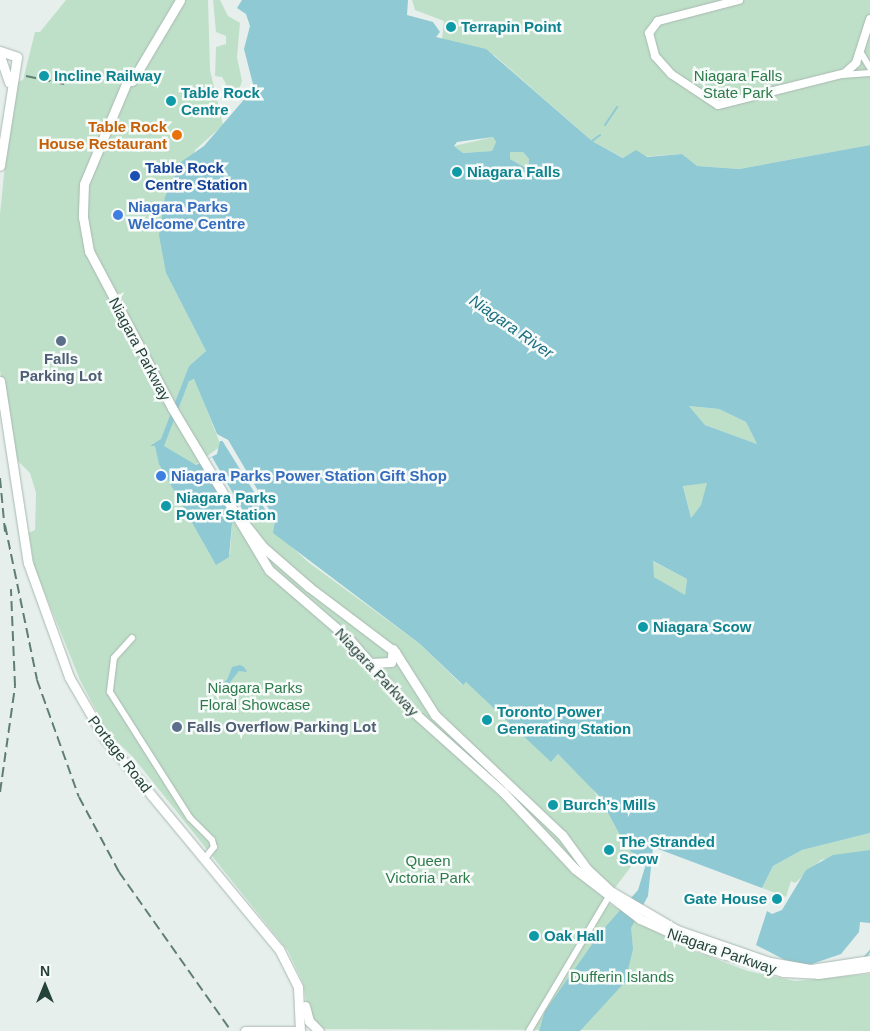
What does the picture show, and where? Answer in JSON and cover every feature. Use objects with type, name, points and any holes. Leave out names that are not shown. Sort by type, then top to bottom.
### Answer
[{"type":"main road","name":"Niagara Parkway","points":[[174,0],[129,82],[87,174],[84,232],[97,270],[204,459],[276,577],[343,634],[370,662],[409,708],[478,768],[575,869],[625,905],[642,916],[699,939],[780,965],[811,969],[870,967]]},
{"type":"main road","name":"Niagara Parkway","points":[[129,82],[180,0]]},
{"type":"main road","points":[[0,51],[16,56],[0,166]]},
{"type":"main road","points":[[0,56],[10,90]]},
{"type":"main road","name":"Portage Road","points":[[0,381],[28,563],[69,677],[105,740],[260,925],[294,976],[300,1031]]},
{"type":"main road","name":"Niagara Parkway","points":[[240,520],[263,547],[309,587],[392,649],[435,715],[562,835],[587,869],[610,894]]},
{"type":"main road","points":[[370,662],[378,666],[391,662],[392,649]]},
{"type":"main road","points":[[260,925],[290,958],[301,982],[308,1018],[319,1031]]},
{"type":"main road","name":"Niagara Parkway","points":[[857,966],[870,960]]},
{"type":"main road","points":[[245,1031],[295,1031]]},
{"type":"street","points":[[739,0],[658,22],[651,29],[655,56],[686,88],[712,104],[724,105],[778,87],[838,76],[870,73]]},
{"type":"street","points":[[838,76],[852,69],[861,53],[870,19]]},
{"type":"street","points":[[861,53],[870,68]]},
{"type":"street","points":[[132,638],[114,658],[110,692],[190,818],[212,840],[214,847],[205,858]]},
{"type":"street","points":[[529,1031],[610,894]]},
{"type":"green space","name":"Queen Victoria Park","points":[[66,0],[208,0],[210,70],[223,125],[195,150],[166,273],[206,351],[189,366],[186,378],[195,380],[221,446],[195,465],[160,445],[230,555],[232,523],[253,512],[272,516],[277,533],[308,562],[420,644],[462,685],[466,682],[551,761],[558,754],[591,787],[617,824],[627,848],[639,856],[605,901],[681,946],[748,971],[795,981],[870,974],[870,1031],[319,1029],[308,1012],[303,983],[288,951],[133,757],[108,733],[80,680],[34,566],[29,533],[35,530],[36,493],[30,473],[18,461],[7,426],[0,370],[0,214],[11,105],[17,82],[23,80],[35,32],[40,32]]},
{"type":"green space","points":[[213,0],[220,0],[228,16],[240,23],[237,57],[242,81],[238,93],[221,99],[226,84],[222,77],[215,76],[216,47],[226,44],[226,36],[216,32]]},
{"type":"green space","name":"Niagara Falls State Park","points":[[412,0],[870,0],[870,145],[739,169],[696,166],[682,154],[624,158],[592,141],[494,55],[442,39],[444,21],[415,10]]},
{"type":"green space","points":[[493,137],[496,142],[492,151],[463,153],[454,146]]},
{"type":"green space","points":[[510,152],[523,152],[529,159],[528,169],[510,159]]},
{"type":"green space","points":[[689,406],[719,409],[746,422],[757,444],[705,425]]},
{"type":"green space","points":[[708,483],[701,505],[691,518],[683,485]]},
{"type":"green space","points":[[652,561],[687,579],[685,596],[654,577]]},
{"type":"green space","points":[[870,833],[870,850],[821,860],[795,883],[791,881],[786,897],[762,888],[773,866],[802,850]]},
{"type":"water","name":"Niagara River","points":[[242,0],[408,0],[407,15],[433,22],[440,32],[436,37],[486,49],[592,141],[623,158],[636,150],[647,157],[682,154],[697,166],[739,169],[870,145],[870,833],[802,850],[773,866],[762,888],[653,847],[648,896],[631,928],[633,949],[625,982],[580,1031],[539,1031],[545,1011],[600,933],[638,890],[646,864],[627,848],[599,796],[558,754],[551,762],[466,682],[463,685],[420,644],[273,533],[275,520],[228,440],[217,434],[194,379],[189,381],[164,446],[196,465],[217,454],[220,441],[226,441],[270,517],[253,512],[232,523],[229,557],[216,565],[159,464],[155,446],[150,446],[161,439],[189,366],[206,351],[166,273],[159,235],[165,197],[181,162],[204,146],[254,88],[244,49],[250,26],[246,14],[237,8]],"holes":[[[493,137],[496,142],[492,151],[463,153],[454,146],[457,142]],[[510,152],[523,152],[529,159],[528,169],[510,159]],[[689,406],[719,409],[746,422],[757,444],[705,425]],[[707,483],[701,505],[691,518],[683,486]],[[653,561],[687,579],[685,595],[654,577]]]},
{"type":"water","points":[[240,665],[247,672],[239,671],[227,686],[217,687],[227,680],[232,667]]},
{"type":"water","points":[[870,850],[870,923],[860,922],[859,932],[841,954],[809,965],[785,960],[756,945],[767,911],[772,914],[782,910],[806,870],[833,855]]},
{"type":"pier","points":[[220,437],[228,440],[274,518],[271,519]]},
{"type":"pier","points":[[212,457],[246,515],[234,522],[201,464]]},
{"type":"waterway","points":[[605,125],[617,107]]},
{"type":"waterway","points":[[592,141],[600,135]]},
{"type":"waterway","points":[[865,957],[870,951]]},
{"type":"railway","points":[[26,76],[64,84]]},
{"type":"railway","points":[[0,478],[5,532]]},
{"type":"railway","points":[[5,525],[37,680],[79,797],[119,872],[231,1031]]},
{"type":"railway","points":[[0,792],[15,686],[11,589]]},
{"type":"place","name":"Terrapin Point","points":[[451,27]]},
{"type":"place","name":"Incline Railway","points":[[44,76]]},
{"type":"place","name":"Table Rock Centre","points":[[171,101]]},
{"type":"place","name":"Table Rock House Restaurant","points":[[177,135]]},
{"type":"place","name":"Niagara Falls","points":[[457,172]]},
{"type":"place","name":"Table Rock Centre Station","points":[[135,176]]},
{"type":"place","name":"Niagara Parks Welcome Centre","points":[[118,215]]},
{"type":"place","name":"Falls Parking Lot","points":[[61,341]]},
{"type":"place","name":"Niagara Parks Power Station Gift Shop","points":[[161,476]]},
{"type":"place","name":"Niagara Parks Power Station","points":[[166,506]]},
{"type":"place","name":"Niagara Scow","points":[[643,627]]},
{"type":"place","name":"Toronto Power Generating Station","points":[[487,720]]},
{"type":"place","name":"Falls Overflow Parking Lot","points":[[177,727]]},
{"type":"place","name":"Burch’s Mills","points":[[553,805]]},
{"type":"place","name":"The Stranded Scow","points":[[609,850]]},
{"type":"place","name":"Gate House","points":[[777,899]]},
{"type":"place","name":"Oak Hall","points":[[534,936]]},
{"type":"park label","name":"Niagara Parks Floral Showcase","points":[[255,696]]},
{"type":"park label","name":"Dufferin Islands","points":[[622,977]]}]
